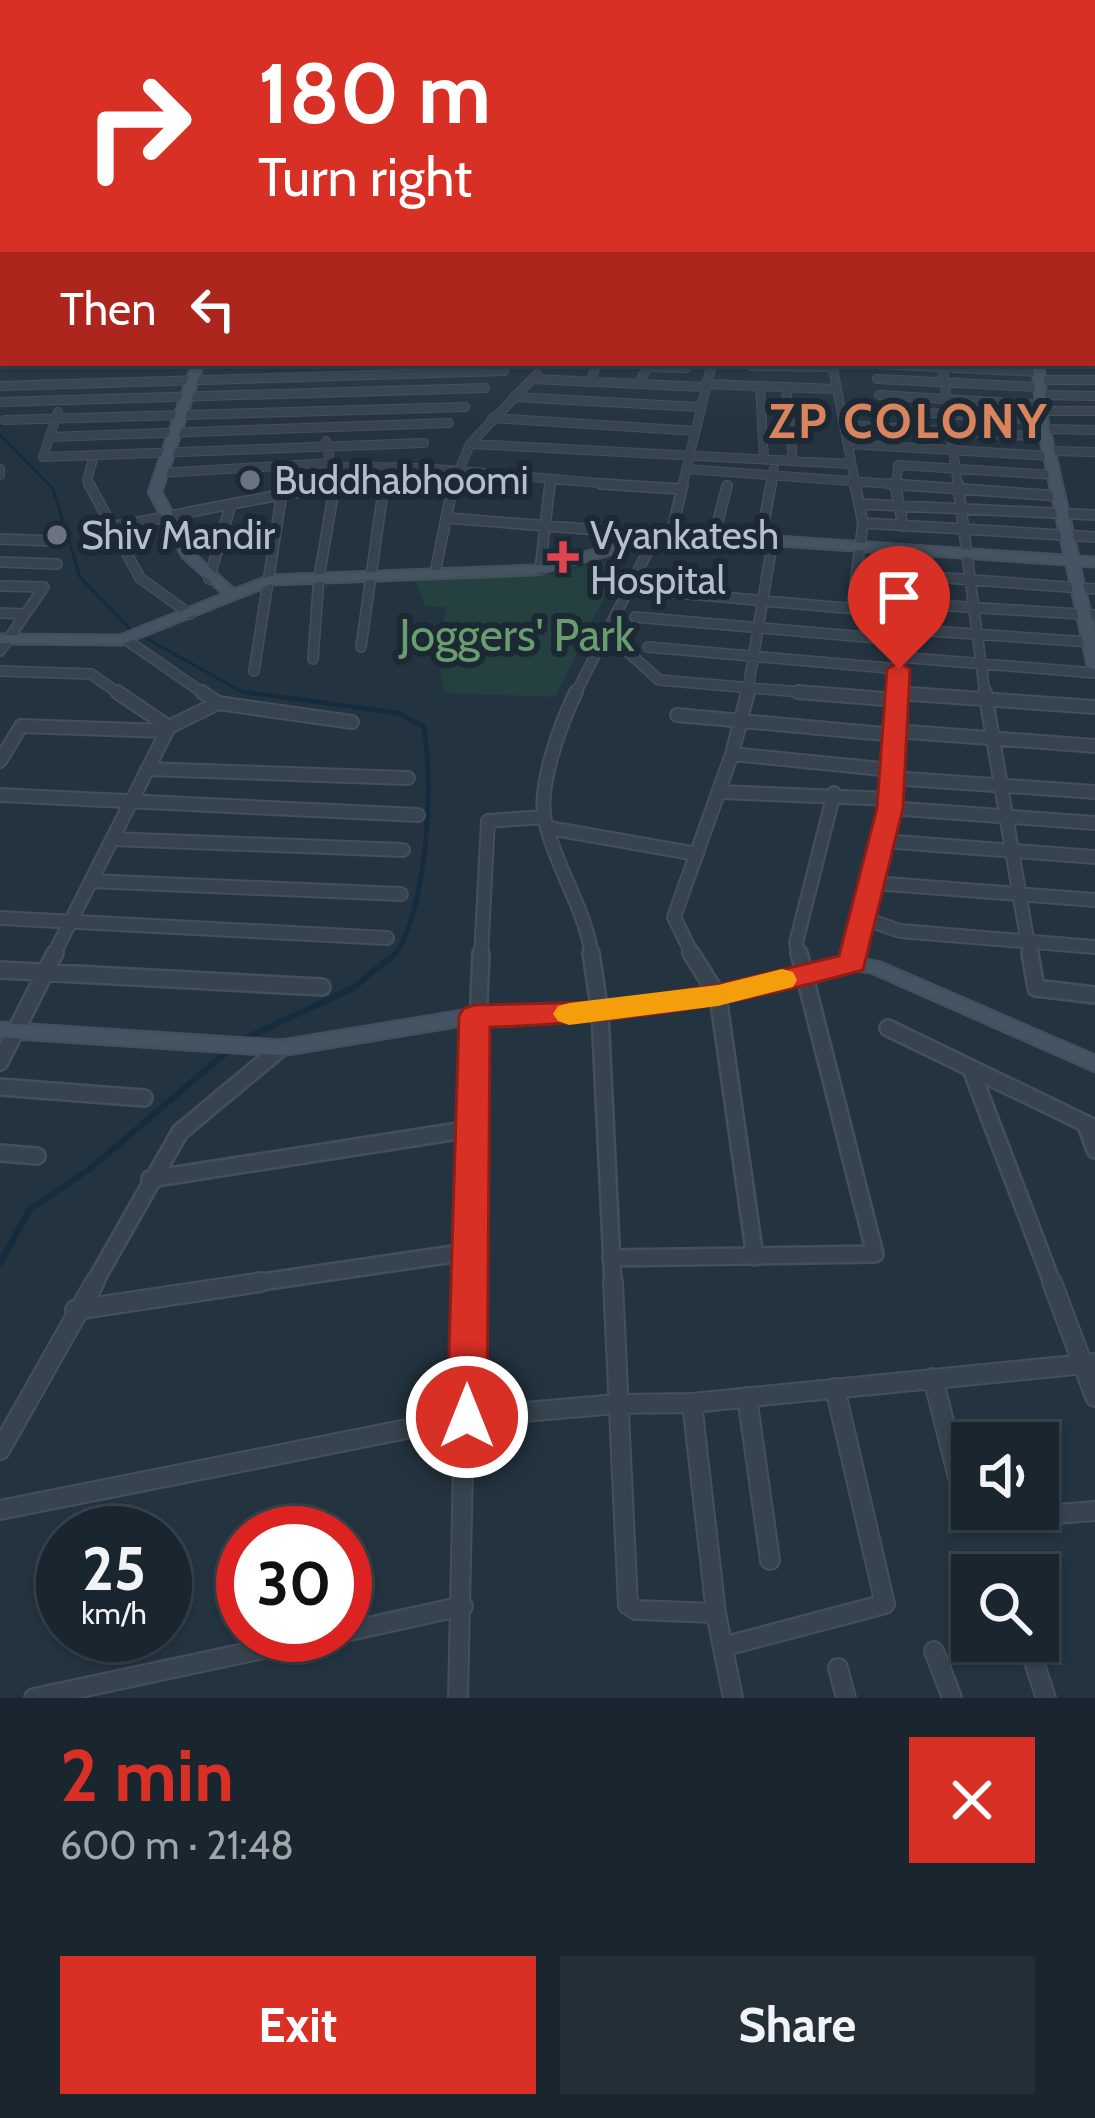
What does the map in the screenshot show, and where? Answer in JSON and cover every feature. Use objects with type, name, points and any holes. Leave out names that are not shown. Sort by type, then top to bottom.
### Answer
[{"type":"street","points":[[197,366],[155,492],[187,554],[209,579],[233,596]]},
{"type":"street","points":[[364,366],[365,376]]},
{"type":"street","points":[[590,382],[596,366]]},
{"type":"street","points":[[711,366],[687,469],[662,535],[601,638],[565,714],[550,765],[547,823],[588,929],[600,1013],[628,1605],[636,1610],[716,1613]]},
{"type":"street","points":[[742,386],[750,366]]},
{"type":"street","points":[[832,366],[863,523],[852,608]]},
{"type":"street","points":[[942,366],[991,738],[1036,988],[1095,995]]},
{"type":"street","points":[[944,366],[1095,430]]},
{"type":"street","points":[[638,384],[648,367],[686,368]]},
{"type":"street","points":[[0,386],[504,371]]},
{"type":"street","points":[[313,659],[319,578],[335,484],[326,447],[331,377]]},
{"type":"street","points":[[435,573],[455,474],[470,444],[534,377],[837,388]]},
{"type":"street","points":[[878,379],[944,382],[1042,409],[1095,452]]},
{"type":"street","points":[[848,445],[952,449],[1095,380]]},
{"type":"street","points":[[73,385],[54,418],[43,458],[424,443]]},
{"type":"street","points":[[760,387],[764,459]]},
{"type":"street","points":[[786,387],[793,461]]},
{"type":"street","points":[[0,402],[485,388]]},
{"type":"street","points":[[879,394],[1095,411]]},
{"type":"street","points":[[845,424],[950,431],[1095,396]]},
{"type":"street","points":[[514,397],[700,407]]},
{"type":"street","points":[[4,420],[466,406]]},
{"type":"street","points":[[883,410],[947,414],[1042,409]]},
{"type":"street","points":[[648,647],[754,657],[1095,669],[1088,589],[1076,562],[1042,409]]},
{"type":"street","points":[[492,418],[697,430]]},
{"type":"street","points":[[49,437],[449,423]]},
{"type":"street","points":[[470,444],[850,464]]},
{"type":"street","points":[[94,456],[87,479],[140,578],[190,614]]},
{"type":"street","points":[[755,1257],[718,996],[674,922],[721,792],[749,688],[776,460]]},
{"type":"street","points":[[160,473],[331,465],[680,488]]},
{"type":"street","points":[[903,526],[895,483],[898,465],[1055,475]]},
{"type":"street","points":[[687,469],[1060,496]]},
{"type":"street","points":[[540,570],[550,480]]},
{"type":"street","points":[[115,526],[335,484],[386,484],[361,647]]},
{"type":"street","points":[[714,536],[728,486]]},
{"type":"street","points":[[254,671],[282,493]]},
{"type":"street","points":[[860,504],[1095,515]]},
{"type":"street","points":[[209,579],[230,507]]},
{"type":"street","points":[[447,518],[1095,562]]},
{"type":"street","points":[[863,523],[1095,537]]},
{"type":"street","points":[[3,643],[129,637],[270,580],[540,570],[662,535]]},
{"type":"street","points":[[0,539],[56,541]]},
{"type":"street","points":[[853,963],[890,804],[908,550]]},
{"type":"street","points":[[0,562],[57,564]]},
{"type":"street","points":[[905,575],[1088,589]]},
{"type":"street","points":[[0,586],[44,587],[3,643]]},
{"type":"street","points":[[666,592],[852,608],[972,607],[1090,615]]},
{"type":"street","points":[[0,613],[26,614]]},
{"type":"street","points":[[635,617],[1090,642]]},
{"type":"street","points":[[129,637],[218,703],[352,722]]},
{"type":"street","points":[[601,638],[616,641],[659,680],[1095,707]]},
{"type":"street","points":[[0,671],[91,674],[167,729]]},
{"type":"street","points":[[0,760],[21,726],[167,729],[218,703]]},
{"type":"street","points":[[677,715],[1095,746]]},
{"type":"street","points":[[0,1062],[8,1030],[44,973],[167,729]]},
{"type":"street","points":[[732,754],[999,785],[1095,791]]},
{"type":"street","points":[[147,770],[408,778]]},
{"type":"street","points":[[721,792],[834,794],[890,804],[1095,823]]},
{"type":"street","points":[[611,1258],[875,1254],[796,944],[834,794]]},
{"type":"street","points":[[0,795],[418,815]]},
{"type":"street","points":[[458,1698],[470,1130],[488,821],[547,823],[697,854]]},
{"type":"street","points":[[112,839],[403,850]]},
{"type":"street","points":[[883,841],[1095,857]]},
{"type":"street","points":[[91,881],[401,894]]},
{"type":"street","points":[[874,883],[1095,900]]},
{"type":"street","points":[[0,918],[387,938]]},
{"type":"street","points":[[865,919],[900,931],[1095,947]]},
{"type":"street","points":[[8,1030],[280,1048],[475,1016],[600,1013],[718,996],[853,963],[875,967],[1095,1064]]},
{"type":"street","points":[[0,970],[322,987]]},
{"type":"street","points":[[888,1028],[1090,1125],[1095,1150]]},
{"type":"street","points":[[0,1450],[75,1310],[180,1132],[280,1048]]},
{"type":"street","points":[[972,1072],[1089,1364],[1095,1396]]},
{"type":"street","points":[[0,1087],[144,1097]]},
{"type":"street","points":[[150,1179],[470,1130]]},
{"type":"street","points":[[0,1154],[37,1156]]},
{"type":"street","points":[[75,1310],[467,1252]]},
{"type":"street","points":[[0,1510],[467,1417],[616,1404],[692,1403],[1089,1364]]},
{"type":"street","points":[[934,1378],[969,1522],[1095,1510]]},
{"type":"street","points":[[726,1646],[885,1604],[836,1388]]},
{"type":"street","points":[[747,1397],[770,1560]]},
{"type":"street","points":[[692,1403],[716,1613],[733,1698]]},
{"type":"street","points":[[372,1625],[463,1606]]},
{"type":"street","points":[[934,1651],[952,1698]]},
{"type":"street","points":[[34,1698],[216,1659]]},
{"type":"street","points":[[1034,1662],[1046,1698]]},
{"type":"street","points":[[838,1668],[846,1698]]},
{"type":"green space","name":"Joggers' Park","points":[[624,557],[555,697],[444,693],[438,655],[446,607],[425,606],[414,576],[552,574]]},
{"type":"waterway","points":[[0,435],[53,489],[80,577],[130,629],[240,691],[267,695]]},
{"type":"waterway","points":[[245,692],[398,713],[423,726],[428,810],[421,878],[395,954]]},
{"type":"waterway","points":[[242,1040],[353,988],[395,954]]},
{"type":"waterway","points":[[0,1263],[30,1209],[91,1168],[229,1050]]},
{"type":"slow traffic","points":[[569,1014],[718,996],[782,980]]},
{"type":"place","name":"Buddhabhoomi","points":[[250,480]]},
{"type":"place","name":"Shiv Mandir","points":[[57,535]]},
{"type":"place","name":"Vyankatesh Hospital","points":[[563,557]]},
{"type":"district","name":"ZP COLONY","points":[[909,421]]},
{"type":"route","points":[[467,1417],[475,1016],[600,1013],[718,996],[853,963],[890,808],[899,669]]}]
